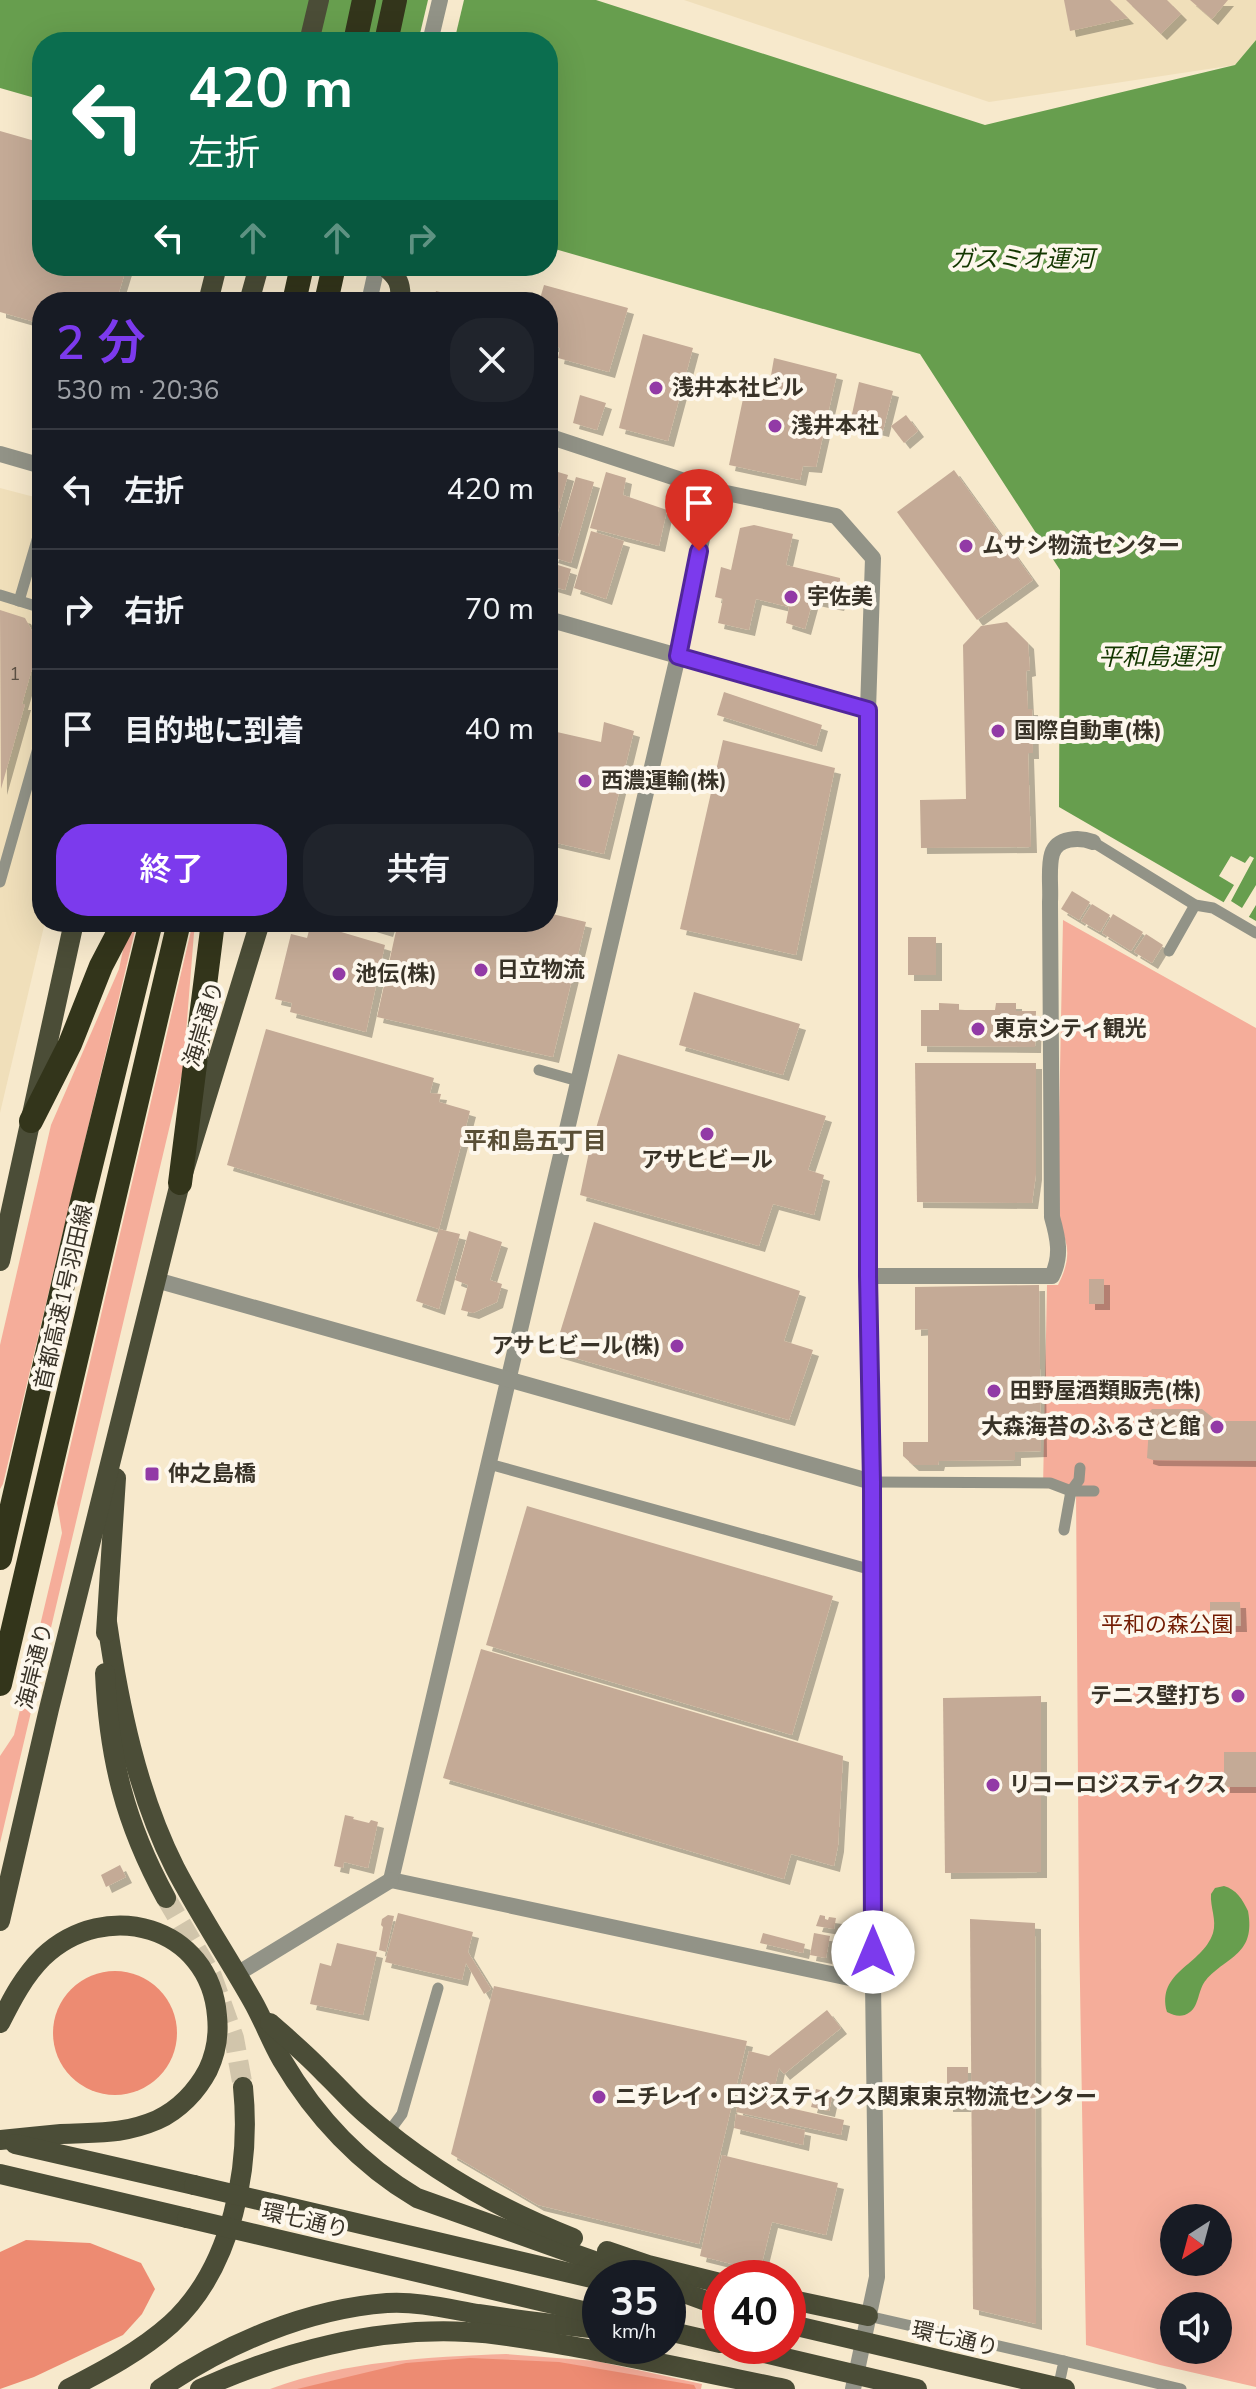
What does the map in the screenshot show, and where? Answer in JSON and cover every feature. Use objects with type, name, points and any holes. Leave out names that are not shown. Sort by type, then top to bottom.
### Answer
[{"type":"highway","points":[[357,32],[364,0]]},
{"type":"highway","points":[[388,32],[395,0]]},
{"type":"highway","points":[[101,966],[106,932]]},
{"type":"highway","points":[[31,1121],[70,1044],[101,966],[119,932]]},
{"type":"highway","name":"首都高速1号羽田線","points":[[0,1558],[149,932]]},
{"type":"highway","name":"首都高速1号羽田線","points":[[0,1684],[177,932]]},
{"type":"highway","points":[[180,1183],[211,932]]},
{"type":"main road","points":[[311,32],[319,0]]},
{"type":"main road","points":[[0,1261],[72,932]]},
{"type":"main road","name":"海岸通り","points":[[0,1921],[180,1183],[257,932]]},
{"type":"main road","points":[[120,1423],[107,1622],[106,1679],[111,1749],[131,1824],[166,1898]]},
{"type":"main road","points":[[107,1622],[121,1703],[136,1762],[174,1866],[261,2015],[280,2056],[318,2112],[353,2150],[417,2198],[593,2260]]},
{"type":"main road","points":[[0,2023],[17,1990],[45,1956],[63,1942],[104,1926],[126,1924],[146,1928],[174,1942],[198,1964],[213,1995],[218,2026],[212,2062],[202,2080],[191,2095],[159,2119],[63,2144],[0,2140]]},
{"type":"main road","points":[[261,2015],[388,2133],[464,2187],[552,2230],[648,2265],[702,2278]]},
{"type":"main road","points":[[68,2389],[117,2362],[171,2324],[188,2306],[214,2264],[232,2216],[244,2157],[246,2119],[243,2087]]},
{"type":"main road","name":"環七通り","points":[[63,2144],[194,2185],[582,2276]]},
{"type":"main road","name":"環七通り","points":[[0,2174],[582,2311]]},
{"type":"main road","points":[[160,2389],[184,2373],[263,2334],[307,2319],[388,2303],[582,2327]]},
{"type":"main road","points":[[806,2303],[868,2316]]},
{"type":"main road","name":"環七通り","points":[[806,2328],[1065,2389]]},
{"type":"main road","points":[[200,2389],[251,2368],[356,2339],[413,2332],[466,2332],[607,2353],[785,2389]]},
{"type":"main road","points":[[806,2363],[917,2389]]},
{"type":"street","points":[[432,32],[440,0]]},
{"type":"street","points":[[558,439],[712,490],[836,516],[873,558],[868,710],[868,1276],[877,2277],[853,2389]]},
{"type":"street","points":[[0,454],[32,459]]},
{"type":"street","points":[[391,1880],[678,656],[712,490]]},
{"type":"street","points":[[558,622],[868,710]]},
{"type":"street","points":[[868,1276],[1052,1276],[1057,1264],[1058,1240],[1052,1217],[1052,852],[1069,839],[1082,837],[1093,842]]},
{"type":"street","points":[[156,1280],[872,1482]]},
{"type":"street","points":[[237,1974],[391,1880],[873,1983]]},
{"type":"lane","points":[[19,601],[32,557]]},
{"type":"lane","points":[[0,595],[32,605]]},
{"type":"lane","points":[[0,882],[32,769]]},
{"type":"lane","points":[[1093,842],[1110,860],[1195,905],[1213,908],[1256,933]]},
{"type":"lane","points":[[1169,951],[1195,905]]},
{"type":"lane","points":[[539,1070],[578,1081]]},
{"type":"lane","points":[[489,1464],[872,1570]]},
{"type":"lane","points":[[1064,1530],[1071,1491],[1079,1480],[1080,1468]]},
{"type":"lane","points":[[872,1482],[1050,1483],[1071,1491],[1094,1491]]},
{"type":"lane","points":[[388,2133],[402,2114],[438,1988]]},
{"type":"lane","points":[[868,2316],[1181,2389]]},
{"type":"lane","points":[[1058,2389],[1064,2361]]},
{"type":"shaded area","points":[[684,0],[1256,0],[1256,40],[1235,65],[989,102]]},
{"type":"shaded area","points":[[0,488],[32,496],[32,932],[43,932],[0,1113]]},
{"type":"shaded area","points":[[115,1971],[139,1976],[159,1989],[172,2009],[177,2033],[172,2057],[159,2077],[139,2090],[115,2095],[91,2090],[71,2077],[58,2057],[53,2033],[58,2009],[71,1989],[91,1976]]},
{"type":"shaded area","points":[[26,2240],[90,2243],[141,2263],[155,2289],[142,2314],[123,2335],[34,2377],[0,2389],[0,2252]]},
{"type":"shaded area","points":[[470,2358],[559,2362],[694,2385],[696,2389],[297,2389],[406,2363]]},
{"type":"green space","name":"平和の森公園","points":[[1063,920],[1256,1028],[1256,2387],[1160,2365],[1086,2345],[1076,1489],[1043,1488],[1047,1285],[1058,1285],[1065,1267],[1067,1252],[1057,1220]]},
{"type":"green space","points":[[127,932],[135,932],[0,1489],[0,1345],[51,1125],[119,969]]},
{"type":"green space","points":[[191,932],[194,932],[183,1070],[0,1843],[0,1756],[14,1735],[62,1533],[57,1503]]},
{"type":"green space","points":[[506,2354],[582,2360],[582,2364],[610,2364],[702,2384],[701,2389],[270,2389],[357,2366]]},
{"type":"water","name":"ガスミオ運河","points":[[0,0],[596,0],[985,125],[1235,65],[1256,40],[1256,921],[1059,807],[1060,570],[920,354],[558,250],[558,32],[32,32],[32,97],[0,88]]},
{"type":"water","points":[[1224,1886],[1239,1896],[1248,1911],[1248,1937],[1244,1946],[1206,1980],[1193,2009],[1181,2016],[1167,2012],[1165,1998],[1168,1987],[1207,1944],[1214,1928],[1211,1894],[1215,1888]]},
{"type":"pier","points":[[428,0],[464,0],[456,32],[420,32]]},
{"type":"pier","points":[[1231,856],[1245,863],[1250,856],[1254,858],[1231,901],[1242,908],[1256,885],[1256,905],[1247,920],[1222,905],[1234,885],[1219,876]]},
{"type":"building","points":[[1064,0],[1110,0],[1128,18],[1070,31]]},
{"type":"building","points":[[1126,0],[1167,0],[1181,14],[1161,34]]},
{"type":"building","points":[[1190,0],[1228,0],[1212,19]]},
{"type":"building","points":[[0,131],[32,140],[32,276],[124,276],[119,292],[32,292],[32,321],[0,312]]},
{"type":"building","points":[[544,285],[628,308],[609,372],[558,358],[558,292],[542,292]]},
{"type":"building","name":"浅井本社ビル","points":[[643,334],[693,348],[668,441],[619,428]]},
{"type":"building","name":"浅井本社","points":[[774,358],[837,374],[816,467],[803,466],[800,480],[729,465],[747,380],[769,387]]},
{"type":"building","points":[[859,382],[893,391],[883,431],[850,423]]},
{"type":"building","points":[[580,395],[606,403],[597,430],[573,423]]},
{"type":"building","points":[[906,415],[918,431],[904,443],[891,426]]},
{"type":"building","name":"ムサシ物流センター","points":[[954,470],[1033,580],[977,620],[897,512]]},
{"type":"building","points":[[558,472],[568,475],[558,511]]},
{"type":"building","points":[[606,472],[626,478],[623,495],[667,510],[659,546],[590,528]]},
{"type":"building","points":[[576,477],[594,482],[571,563],[558,559],[558,537]]},
{"type":"building","points":[[754,525],[793,534],[786,565],[840,578],[841,598],[838,605],[813,600],[805,629],[786,623],[789,607],[756,599],[749,630],[718,623],[723,599],[715,597],[721,567],[731,570],[740,528]]},
{"type":"building","points":[[591,531],[624,541],[606,599],[574,588]]},
{"type":"building","points":[[558,565],[571,569],[565,590],[558,588]]},
{"type":"building","points":[[0,610],[25,618],[32,631],[32,669],[1,789]]},
{"type":"building","name":"国際自動車(株)","points":[[1007,622],[1028,643],[1030,670],[1026,671],[1028,709],[1032,709],[1033,753],[1028,753],[1031,847],[921,848],[920,800],[966,799],[963,645],[981,626]]},
{"type":"building","points":[[724,692],[822,725],[816,746],[717,715]]},
{"type":"building","points":[[604,722],[634,731],[604,854],[558,843],[558,732],[601,742]]},
{"type":"building","points":[[723,740],[835,768],[796,955],[680,929]]},
{"type":"building","points":[[1072,891],[1090,902],[1079,920],[1061,909]]},
{"type":"building","points":[[1092,904],[1110,915],[1100,932],[1081,921]]},
{"type":"building","points":[[1113,914],[1143,932],[1131,951],[1102,933]]},
{"type":"building","name":"日立物流","points":[[558,915],[586,922],[553,1057],[377,1017],[396,932],[558,932]]},
{"type":"building","name":"池伝(株)","points":[[309,932],[341,932],[385,945],[366,1032],[290,1012],[292,1003],[275,999],[291,934],[307,938]]},
{"type":"building","points":[[1146,934],[1163,945],[1152,963],[1134,952]]},
{"type":"building","points":[[908,937],[936,937],[936,975],[908,975]]},
{"type":"building","points":[[694,992],[800,1024],[783,1075],[679,1045]]},
{"type":"building","name":"東京シティ観光","points":[[939,1003],[959,1004],[959,1010],[995,1010],[996,1003],[1016,1003],[1016,1011],[1036,1011],[1035,1047],[921,1046],[921,1010],[939,1010]]},
{"type":"building","points":[[266,1029],[434,1078],[430,1093],[441,1094],[439,1102],[470,1111],[439,1229],[227,1165]]},
{"type":"building","name":"アサヒビール","points":[[618,1054],[826,1116],[808,1170],[824,1175],[814,1215],[773,1204],[759,1246],[580,1195],[589,1152]]},
{"type":"building","points":[[915,1063],[1036,1063],[1036,1174],[1032,1203],[917,1202]]},
{"type":"building","name":"アサヒビール(株)","points":[[594,1222],[800,1291],[784,1341],[813,1350],[789,1420],[554,1352]]},
{"type":"building","points":[[439,1229],[460,1234],[439,1309],[416,1301]]},
{"type":"building","points":[[469,1231],[502,1242],[490,1280],[502,1284],[497,1302],[473,1313],[461,1310],[468,1285],[455,1280]]},
{"type":"building","points":[[1089,1279],[1104,1279],[1104,1304],[1089,1304]]},
{"type":"building","name":"田野屋酒類販売(株)","points":[[1039,1285],[1041,1451],[1015,1452],[1015,1460],[939,1461],[938,1465],[913,1465],[903,1456],[903,1442],[928,1442],[928,1329],[915,1330],[915,1287]]},
{"type":"building","points":[[1152,1409],[1202,1409],[1217,1421],[1256,1421],[1256,1461],[1147,1458]]},
{"type":"building","points":[[527,1506],[833,1596],[792,1735],[486,1645]]},
{"type":"building","points":[[1210,1602],[1240,1602],[1241,1626],[1210,1626]]},
{"type":"building","points":[[481,1649],[843,1756],[834,1866],[791,1854],[784,1879],[443,1778]]},
{"type":"building","name":"リコーロジスティクス","points":[[1041,1696],[1041,1872],[945,1873],[943,1698]]},
{"type":"building","points":[[1224,1752],[1256,1752],[1256,1787],[1224,1787]]},
{"type":"building","points":[[345,1815],[369,1823],[371,1820],[378,1822],[368,1868],[344,1862],[343,1868],[334,1866]]},
{"type":"building","points":[[120,1865],[126,1877],[106,1887],[101,1875]]},
{"type":"building","points":[[398,1913],[473,1932],[468,1952],[491,1989],[484,1994],[466,1963],[462,1980],[385,1962]]},
{"type":"building","points":[[388,1915],[394,1916],[386,1952],[379,1950],[382,1919]]},
{"type":"building","points":[[820,1915],[828,1920],[829,1917],[836,1918],[834,1929],[816,1926]]},
{"type":"building","points":[[970,1919],[1035,1923],[1036,2324],[973,2309]]},
{"type":"building","points":[[763,1933],[805,1944],[803,1953],[760,1943]]},
{"type":"building","points":[[814,1933],[830,1936],[826,1958],[810,1955]]},
{"type":"building","points":[[337,1943],[377,1952],[363,2015],[310,2004],[320,1963],[331,1966]]},
{"type":"building","name":"ニチレイ・ロジスティクス関東東京物流センター","points":[[494,1986],[747,2041],[699,2244],[538,2205],[451,2154]]},
{"type":"building","points":[[827,2010],[841,2028],[784,2074],[779,2068],[772,2099],[739,2091],[749,2051],[769,2056]]},
{"type":"building","points":[[947,2067],[968,2067],[968,2106],[947,2106]]},
{"type":"building","points":[[816,2089],[833,2093],[829,2111],[811,2107]]},
{"type":"building","points":[[740,2097],[844,2120],[841,2135],[736,2112]]},
{"type":"building","points":[[736,2114],[805,2130],[803,2145],[734,2128]]},
{"type":"building","points":[[722,2155],[838,2183],[826,2235],[772,2222],[763,2260],[716,2260],[700,2256]]},
{"type":"tunnel","points":[[166,1898],[212,1976],[234,2038],[243,2087]]},
{"type":"place","name":"浅井本社ビル","points":[[656,388]]},
{"type":"place","name":"浅井本社","points":[[775,426]]},
{"type":"place","name":"ムサシ物流センター","points":[[966,546]]},
{"type":"place","name":"宇佐美","points":[[791,597]]},
{"type":"place","name":"国際自動車(株)","points":[[998,731]]},
{"type":"place","name":"西濃運輸(株)","points":[[585,781]]},
{"type":"place","name":"日立物流","points":[[481,970]]},
{"type":"place","name":"池伝(株)","points":[[339,974]]},
{"type":"place","name":"東京シティ観光","points":[[978,1029]]},
{"type":"place","name":"アサヒビール","points":[[707,1134]]},
{"type":"place","name":"アサヒビール(株)","points":[[677,1346]]},
{"type":"place","name":"田野屋酒類販売(株)","points":[[994,1391]]},
{"type":"place","name":"大森海苔のふるさと館","points":[[1217,1427]]},
{"type":"place","name":"仲之島橋","points":[[152,1474]]},
{"type":"place","name":"テニス壁打ち","points":[[1238,1696]]},
{"type":"place","name":"リコーロジスティクス","points":[[993,1785]]},
{"type":"place","name":"ニチレイ・ロジスティクス関東東京物流センター","points":[[599,2097]]},
{"type":"district","name":"平和島五丁目","points":[[535,1141]]},
{"type":"route","points":[[699,551],[678,656],[868,710],[873,1952]]},
{"type":"water label","name":"平和島運河","points":[[1158,657]]}]
